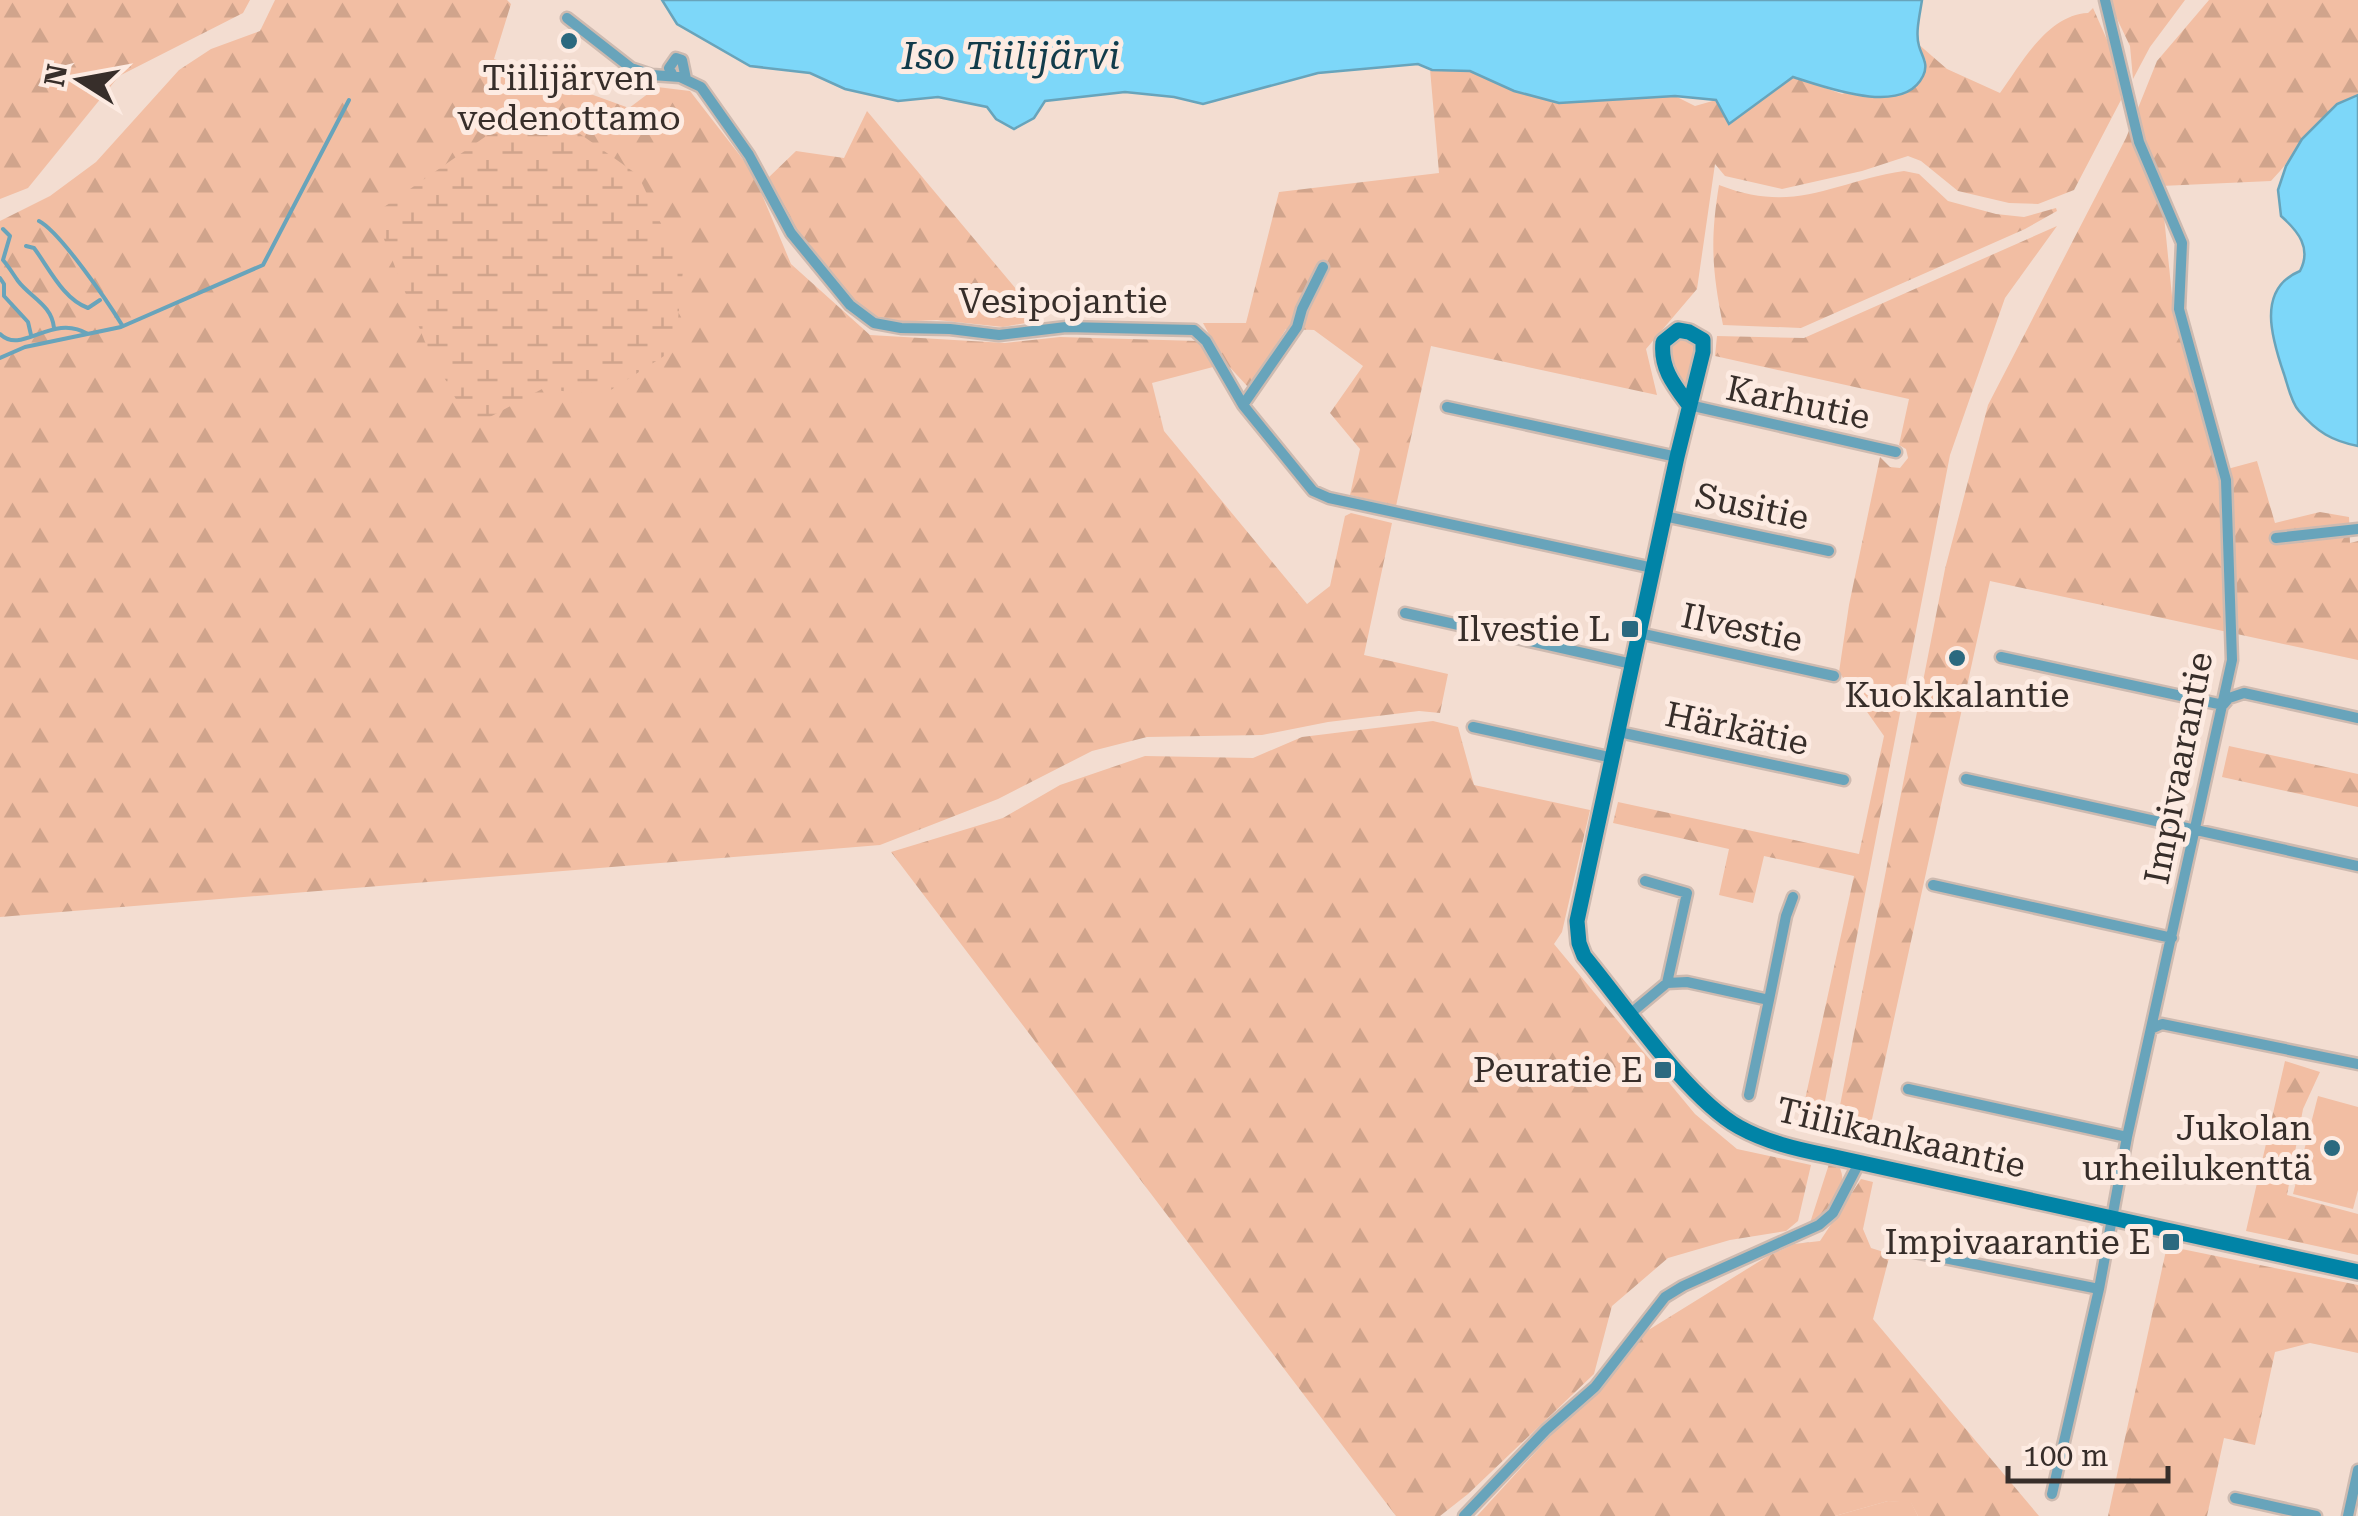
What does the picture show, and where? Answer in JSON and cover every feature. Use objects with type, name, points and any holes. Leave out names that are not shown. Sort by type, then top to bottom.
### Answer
[{"type":"street","name":"Impivaarantie","points":[[2052,1494],[2100,1289],[2127,1137],[2200,830],[2232,641],[2226,480],[2179,308],[2182,243],[2139,142],[2106,0]]},
{"type":"street","points":[[567,18],[631,68],[644,73],[686,79],[682,60],[676,58],[669,68],[673,76]]},
{"type":"street","name":"Vesipojantie","points":[[686,79],[701,87],[757,168],[792,233],[863,318],[886,326],[999,335],[1066,327],[1194,330],[1206,341],[1244,404],[1312,492],[1653,568]]},
{"type":"street","points":[[1244,404],[1297,327],[1323,267]]},
{"type":"street","name":"Tiilikankaantie","points":[[1689,405],[1577,921],[1584,956],[1699,1094],[1730,1122],[1776,1143],[2358,1272]]},
{"type":"street","name":"Karhutie","points":[[1689,405],[1896,452]]},
{"type":"street","points":[[1447,406],[1676,457]]},
{"type":"street","name":"Susitie","points":[[1664,516],[1829,551]]},
{"type":"street","points":[[2276,538],[2358,530]]},
{"type":"street","points":[[1404,614],[1632,664]]},
{"type":"street","name":"Ilvestie","points":[[1639,633],[1834,676]]},
{"type":"street","points":[[2001,656],[2223,704],[2244,693],[2358,718]]},
{"type":"street","points":[[1473,727],[1613,758]]},
{"type":"street","name":"Härkätie","points":[[1619,732],[1844,780]]},
{"type":"street","points":[[1966,779],[2358,866]]},
{"type":"street","points":[[1646,881],[1687,893],[1668,983]]},
{"type":"street","points":[[1934,885],[2172,938]]},
{"type":"street","points":[[1749,1094],[1786,916],[1794,896]]},
{"type":"street","points":[[1631,1013],[1668,983],[1687,982],[1770,1000]]},
{"type":"street","points":[[2152,1030],[2162,1024],[2358,1064]]},
{"type":"street","points":[[1908,1089],[2127,1137]]},
{"type":"street","points":[[1464,1516],[1546,1430],[1594,1387],[1666,1297],[1819,1225],[1833,1213],[1859,1162]]},
{"type":"street","points":[[1894,1248],[2100,1289]]},
{"type":"street","points":[[2348,1516],[2358,1474]]},
{"type":"street","points":[[2235,1498],[2316,1516]]},
{"type":"green space","points":[[0,0],[250,0],[243,13],[119,76],[28,188],[0,199]]},
{"type":"green space","points":[[275,0],[507,0],[511,4],[494,59],[629,108],[657,87],[690,91],[752,171],[791,264],[870,335],[1005,343],[1060,337],[1198,341],[1213,367],[1152,383],[1164,431],[1307,604],[1330,586],[1345,516],[1351,513],[1392,523],[1364,655],[1448,674],[1440,713],[1419,711],[1328,722],[1262,735],[1147,737],[1092,751],[998,799],[880,845],[0,917],[0,221],[50,196],[96,162],[179,70],[211,49],[260,31]]},
{"type":"green space","points":[[2108,0],[2185,0],[2150,47],[2133,79],[2130,46]]},
{"type":"green space","points":[[2209,0],[2358,0],[2358,95],[2331,111],[2271,181],[2161,186],[2173,306],[2220,471],[2257,461],[2275,523],[2320,512],[2349,517],[2350,543],[2358,541],[2358,660],[1990,581],[1867,1142],[1834,1136],[1945,569],[1988,405],[2126,138],[2157,61]]},
{"type":"green space","points":[[2093,8],[2115,58],[2121,100],[2074,190],[2038,204],[2009,203],[1958,191],[1921,161],[1908,156],[1782,189],[1725,176],[1715,164],[1697,289],[1646,349],[1657,395],[1431,346],[1396,506],[1350,495],[1360,449],[1330,413],[1363,366],[1314,330],[1286,329],[1249,388],[1223,360],[1203,323],[1246,323],[1279,192],[1439,173],[1430,69],[1470,71],[1514,91],[1559,103],[1675,96],[1695,106],[1716,100],[1730,124],[1794,77],[1842,94],[1926,61],[1917,43],[1947,69],[2000,93],[2048,31]]},
{"type":"green space","points":[[535,102],[638,175],[683,270],[675,349],[603,395],[542,389],[471,427],[425,342],[374,214]]},
{"type":"green space","points":[[867,111],[1042,320],[1003,327],[937,320],[893,322],[868,316],[795,230],[767,179],[796,151],[844,158]]},
{"type":"green space","points":[[1904,171],[1919,174],[1948,201],[1996,214],[2024,217],[2056,208],[2057,211],[2025,229],[1801,328],[1723,325],[1714,255],[1719,185],[1770,197],[1792,197]]},
{"type":"green space","points":[[2057,226],[2005,298],[1950,455],[1819,1132],[1799,1127],[1854,876],[1764,856],[1753,903],[1719,895],[1729,849],[1613,823],[1618,802],[1859,854],[1884,736],[1839,672],[1880,457],[1890,467],[1900,468],[1908,458],[1906,449],[1899,445],[1909,399],[1715,356],[1717,336],[1804,338]]},
{"type":"green space","points":[[1678,335],[1692,338],[1695,347],[1687,394],[1675,381],[1667,349]]},
{"type":"green space","points":[[1433,721],[1458,727],[1474,785],[1590,810],[1562,932],[1554,944],[1695,1114],[1737,1149],[1811,1165],[1798,1221],[1786,1231],[1730,1240],[1668,1258],[1612,1306],[1594,1374],[1468,1494],[1440,1516],[1396,1516],[891,852],[1003,818],[1060,785],[1145,756],[1253,758],[1302,737]]},
{"type":"green space","points":[[2229,746],[2358,774],[2358,807],[2222,777]]},
{"type":"green space","points":[[2285,1061],[2320,1072],[2303,1109],[2287,1195],[2358,1214],[2358,1255],[2246,1231]]},
{"type":"green space","name":"Jukolan urheilukenttä","points":[[2318,1096],[2358,1107],[2358,1190],[2353,1209],[2293,1194]]},
{"type":"green space","points":[[1829,1164],[1839,1166],[1840,1192],[1825,1213],[1810,1223]]},
{"type":"green space","points":[[1861,1179],[1873,1182],[1863,1229],[1871,1248],[1890,1254],[1873,1319],[2039,1516],[1918,1516],[1911,1503],[1888,1501],[1835,1516],[1477,1516],[1555,1431],[1598,1393],[1642,1334],[1768,1256],[1794,1244],[1820,1241]]},
{"type":"green space","points":[[2167,1246],[2358,1285],[2358,1353],[2310,1343],[2275,1352],[2255,1445],[2224,1438],[2207,1516],[2108,1516]]},
{"type":"green space","points":[[1888,1501],[1911,1502],[1918,1516],[1835,1516]]},
{"type":"water","name":"Iso Tiilijärvi","points":[[662,0],[1922,0],[1918,35],[1925,68],[1913,88],[1882,97],[1843,92],[1793,77],[1729,124],[1716,100],[1675,96],[1559,103],[1514,91],[1470,71],[1432,70],[1418,64],[1318,73],[1203,104],[1125,92],[1045,101],[1034,118],[1014,129],[996,119],[987,107],[938,97],[898,101],[845,89],[810,73],[750,66],[677,24]]},
{"type":"water","points":[[2358,95],[2358,446],[2326,434],[2296,407],[2275,346],[2271,316],[2277,290],[2300,271],[2304,255],[2298,234],[2281,216],[2278,190],[2286,166],[2302,139],[2337,104]]},
{"type":"waterway","points":[[0,358],[25,347],[121,327],[263,265],[349,100]]},
{"type":"waterway","points":[[39,221],[71,253],[122,325]]},
{"type":"waterway","points":[[3,229],[10,236],[3,260],[23,287],[45,307],[54,328]]},
{"type":"waterway","points":[[26,246],[34,248],[79,304],[88,308],[100,300]]},
{"type":"waterway","points":[[0,278],[4,296],[28,322],[31,335]]},
{"type":"waterway","points":[[0,334],[18,340],[62,328],[88,334]]},
{"type":"place","name":"Tiilijärven vedenottamo","points":[[569,41]]},
{"type":"place","name":"Ilvestie L","points":[[1630,629]]},
{"type":"place","name":"Kuokkalantie","points":[[1957,658]]},
{"type":"place","name":"Peuratie E","points":[[1663,1070]]},
{"type":"place","name":"Jukolan urheilukenttä","points":[[2332,1148]]},
{"type":"place","name":"Impivaarantie E","points":[[2171,1242]]}]
